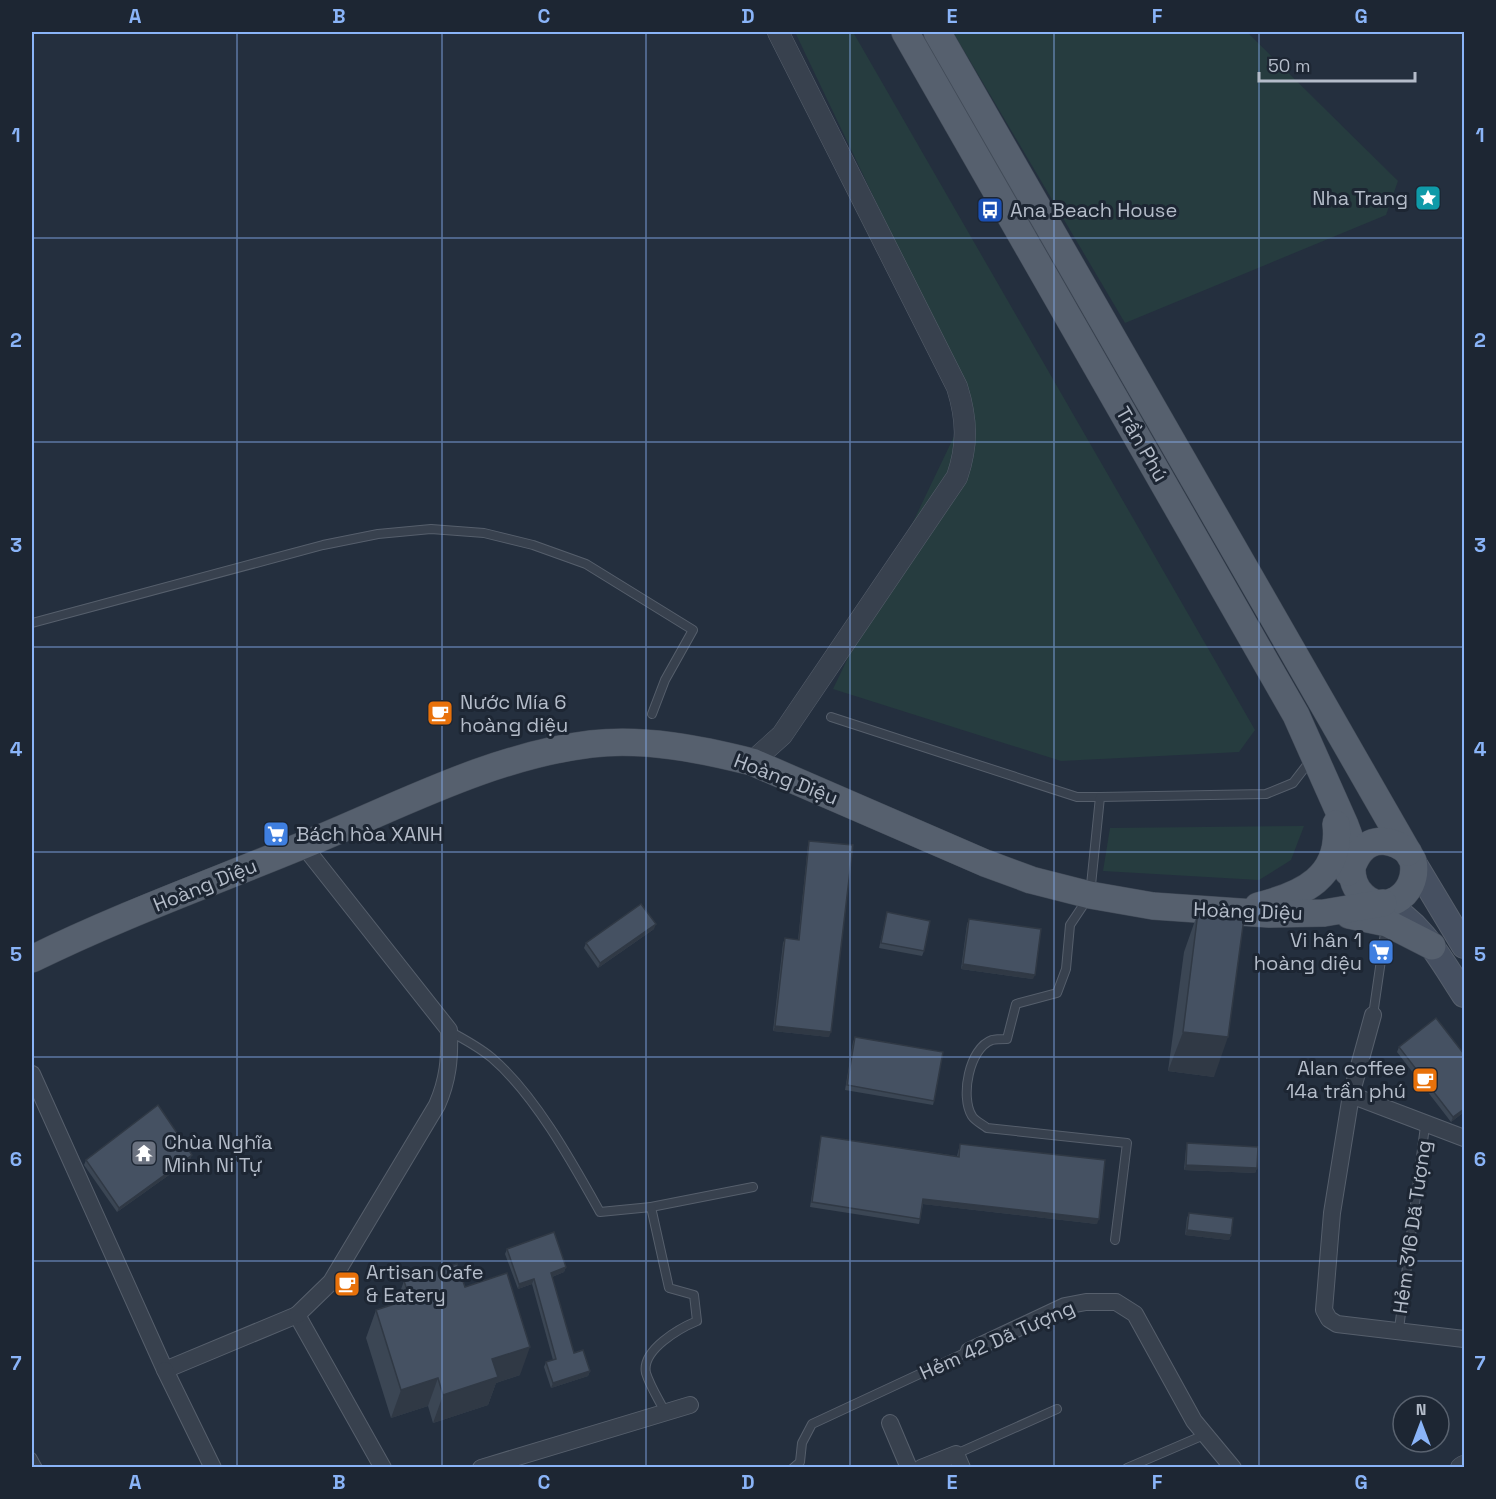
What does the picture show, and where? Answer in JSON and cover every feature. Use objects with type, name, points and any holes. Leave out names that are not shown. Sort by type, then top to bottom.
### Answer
[{"type":"main road","name":"Trần Phú","points":[[905,32],[1296,715],[1351,843],[1352,868]]},
{"type":"main road","name":"Trần Phú","points":[[937,32],[1464,946]]},
{"type":"main road","name":"Hoàng Diệu","points":[[32,959],[105,926],[303,845],[446,783],[522,758],[591,744],[656,744],[717,753],[753,762],[985,863],[1031,880],[1090,895],[1153,906],[1279,914],[1324,913],[1356,916],[1385,913]]},
{"type":"main road","points":[[1224,910],[1252,908],[1299,893],[1327,870],[1334,856],[1337,837],[1332,796]]},
{"type":"main road","points":[[1385,913],[1409,890],[1415,871],[1411,856],[1390,841],[1380,841],[1361,850],[1352,868],[1353,879],[1364,896],[1385,913],[1432,946],[1464,995]]},
{"type":"main road","name":"Hoàng Diệu","points":[[1252,908],[1280,905],[1320,892],[1339,883],[1352,868]]},
{"type":"street","points":[[753,762],[782,735],[957,477],[965,454],[966,428],[957,387],[778,32]]},
{"type":"street","points":[[165,1370],[297,1315],[331,1282],[437,1106],[447,1082],[449,1030],[303,845]]},
{"type":"street","name":"Hẻm 316 Dã Tượng","points":[[1373,1016],[1350,1095],[1332,1213],[1324,1310],[1329,1319],[1337,1324],[1398,1329],[1464,1339]]},
{"type":"street","points":[[32,1074],[165,1370],[213,1467]]},
{"type":"street","points":[[1350,1095],[1425,1126],[1464,1138]]},
{"type":"street","name":"Hẻm 42 Dã Tượng","points":[[969,1351],[1065,1306],[1086,1302],[1116,1302],[1135,1314],[1204,1436],[1233,1467]]},
{"type":"street","points":[[297,1315],[383,1467]]},
{"type":"street","points":[[481,1467],[690,1405]]},
{"type":"street","points":[[890,1423],[909,1467]]},
{"type":"street","points":[[921,1467],[959,1461]]},
{"type":"lane","points":[[32,623],[323,545],[378,534],[431,529],[484,533],[533,545],[586,564],[693,630],[665,680],[652,714]]},
{"type":"lane","points":[[831,717],[1077,797],[1266,794],[1293,783],[1308,766],[1312,752]]},
{"type":"lane","points":[[1100,797],[1090,895],[1070,926],[1066,969],[1057,993],[1016,1004],[1006,1039],[991,1040],[976,1055],[968,1083],[969,1107],[973,1118],[987,1128],[1127,1143],[1115,1240]]},
{"type":"lane","points":[[1373,1016],[1385,913]]},
{"type":"lane","points":[[449,1030],[492,1058],[560,1142],[600,1212],[651,1207],[753,1187]]},
{"type":"lane","name":"Hẻm 316 Dã Tượng","points":[[1398,1329],[1425,1126]]},
{"type":"lane","points":[[651,1207],[669,1288],[694,1295],[697,1321],[675,1330],[648,1362],[646,1371],[665,1412]]},
{"type":"lane","name":"Hẻm 42 Dã Tượng","points":[[793,1467],[800,1462],[801,1443],[812,1424],[969,1351]]},
{"type":"lane","points":[[959,1461],[1057,1409]]},
{"type":"lane","points":[[1127,1467],[1204,1436]]},
{"type":"lane","points":[[32,1457],[38,1467]]},
{"type":"green space","points":[[795,32],[853,32],[1255,730],[1239,752],[1061,761],[833,689],[971,401]]},
{"type":"green space","points":[[953,32],[1247,32],[1398,181],[1386,215],[1125,323]]},
{"type":"green space","points":[[1304,826],[1291,860],[1259,880],[1103,871],[1110,828]]},
{"type":"building","points":[[809,841],[853,845],[831,1032],[775,1026],[785,938],[799,940]]},
{"type":"building","points":[[641,904],[656,924],[600,963],[586,943]]},
{"type":"building","points":[[887,912],[930,921],[924,951],[881,943]]},
{"type":"building","points":[[1198,912],[1244,918],[1228,1037],[1183,1032]]},
{"type":"building","points":[[969,919],[1041,929],[1035,975],[963,964]]},
{"type":"building","points":[[1436,1018],[1464,1054],[1464,1109],[1453,1117],[1399,1047]]},
{"type":"building","points":[[855,1037],[943,1052],[934,1101],[847,1085]]},
{"type":"building","points":[[158,1105],[192,1155],[119,1208],[86,1160]]},
{"type":"building","points":[[821,1136],[959,1157],[960,1144],[1105,1160],[1099,1219],[923,1199],[920,1219],[812,1202]]},
{"type":"building","points":[[1187,1143],[1258,1147],[1257,1168],[1186,1165]]},
{"type":"building","points":[[1189,1213],[1233,1218],[1231,1235],[1187,1230]]},
{"type":"building","points":[[554,1232],[566,1267],[551,1273],[574,1353],[583,1350],[590,1371],[553,1383],[546,1362],[556,1359],[534,1279],[519,1284],[507,1249]]},
{"type":"building","points":[[457,1264],[465,1287],[507,1273],[530,1347],[492,1359],[498,1377],[443,1395],[438,1378],[401,1390],[376,1310],[410,1299],[404,1281]]},
{"type":"place","name":"Nha Trang","points":[[1428,198]]},
{"type":"place","name":"Ana Beach House","points":[[990,210]]},
{"type":"place","name":"Nước Mía 6 hoàng diệu","points":[[440,713]]},
{"type":"place","name":"Bách hòa XANH","points":[[276,834]]},
{"type":"place","name":"Vi hân 1 hoàng diệu","points":[[1381,952]]},
{"type":"place","name":"Alan coffee 14a trần phú","points":[[1425,1080]]},
{"type":"place","name":"Chùa Nghĩa Minh Ni Tự","points":[[144,1153]]},
{"type":"place","name":"Artisan Cafe & Eatery","points":[[347,1284]]}]
